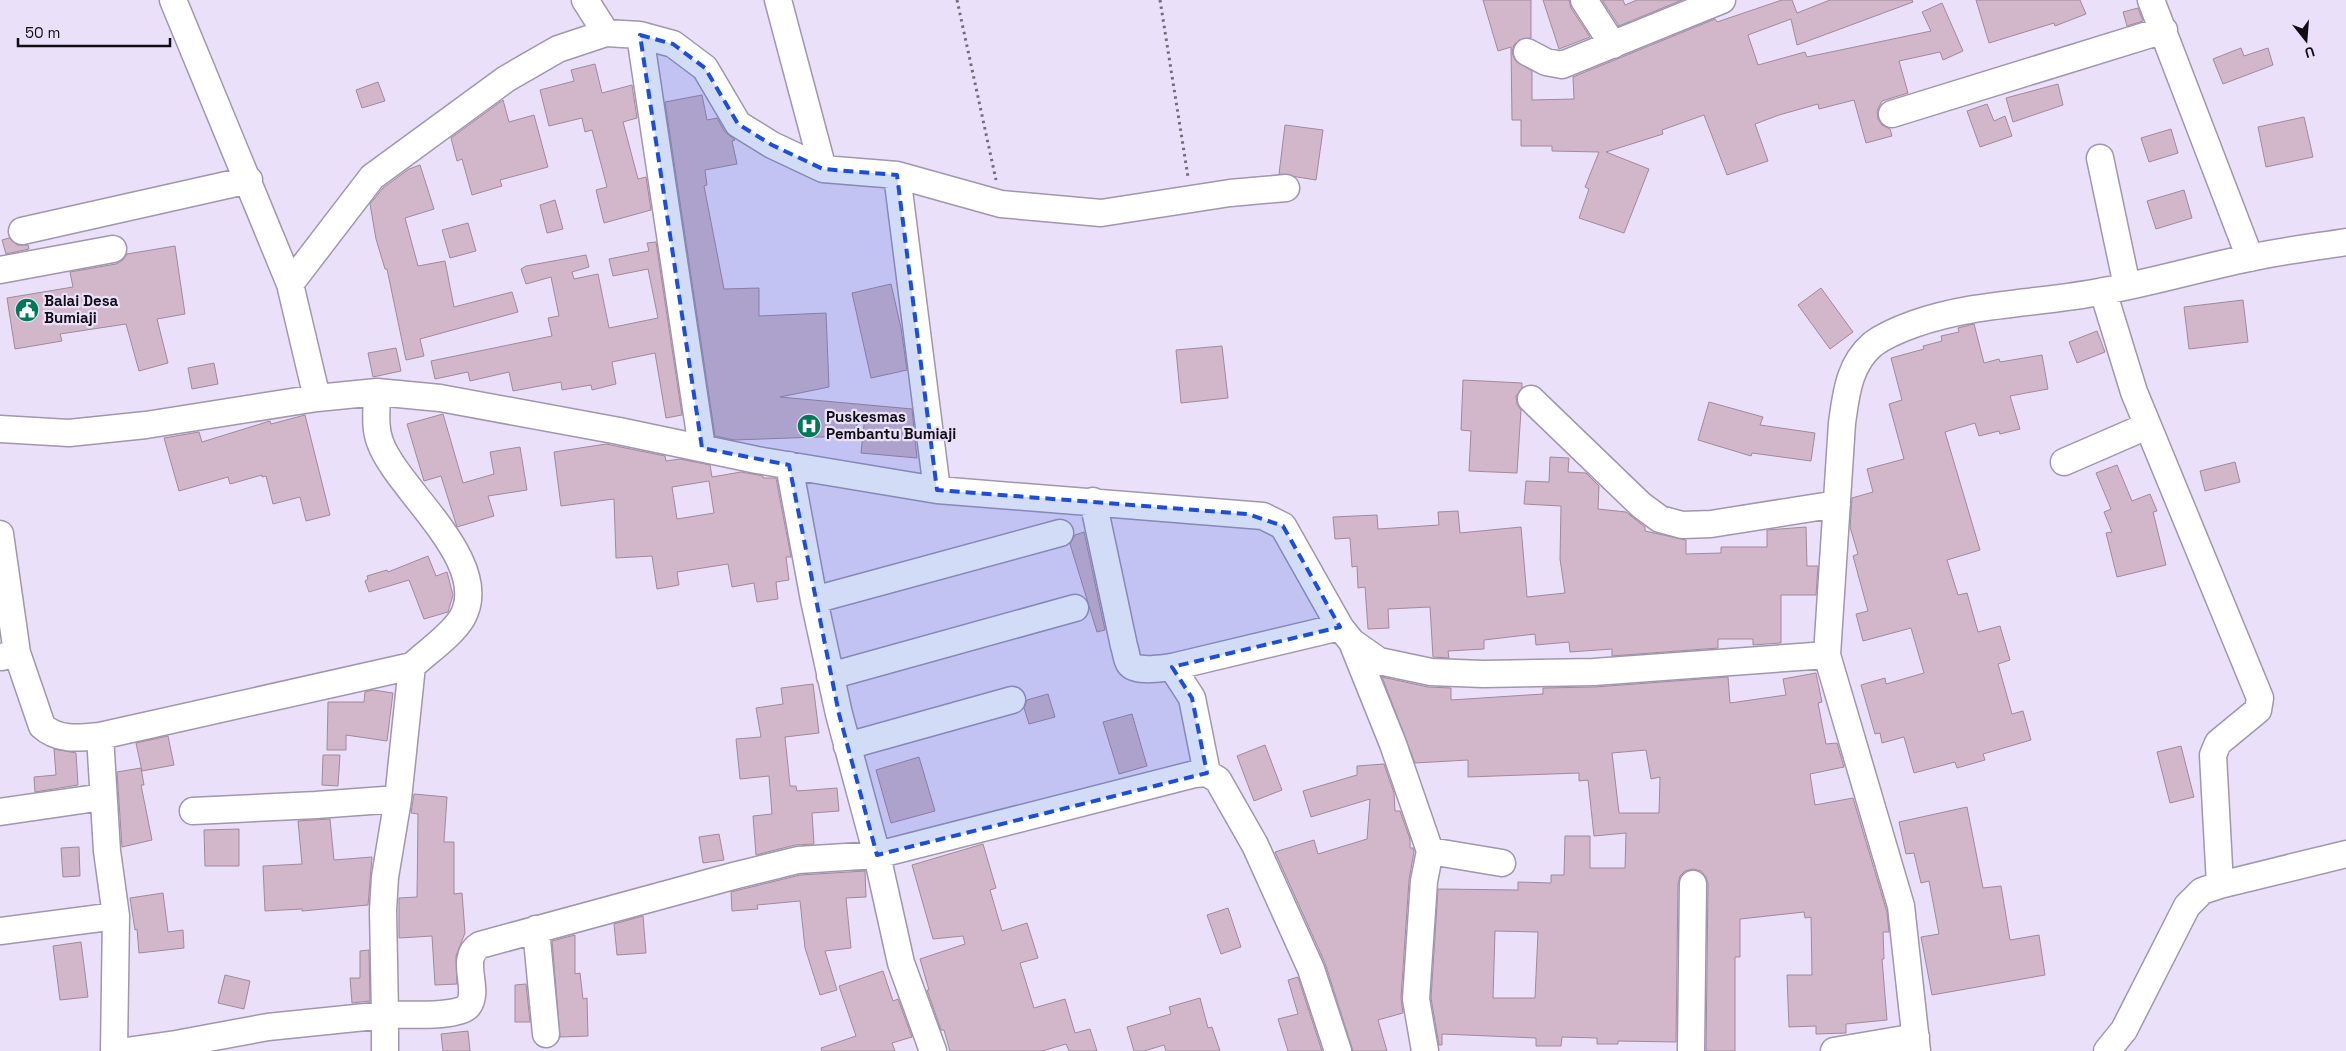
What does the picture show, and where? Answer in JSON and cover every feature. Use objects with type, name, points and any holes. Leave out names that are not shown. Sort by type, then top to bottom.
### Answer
[{"type":"street","points":[[173,0],[249,180],[290,284],[317,398]]},
{"type":"street","points":[[585,0],[606,33]]},
{"type":"street","points":[[778,0],[823,169]]},
{"type":"street","points":[[1584,0],[1614,45]]},
{"type":"street","points":[[1527,52],[1546,62],[1562,65],[1722,0]]},
{"type":"street","points":[[2151,0],[2250,258]]},
{"type":"street","points":[[1892,114],[2164,30]]},
{"type":"street","points":[[290,284],[372,177],[506,79],[558,48],[606,33],[640,35],[673,44],[705,68],[738,124],[772,145],[823,169],[896,175],[1001,204],[1101,213],[1230,193],[1286,188]]},
{"type":"street","points":[[640,35],[702,448]]},
{"type":"street","points":[[2100,158],[2112,301],[2134,392],[2260,698],[2258,710],[2218,743],[2214,749],[2220,885]]},
{"type":"street","points":[[896,175],[937,490]]},
{"type":"street","points":[[22,231],[249,180]]},
{"type":"street","points":[[1834,1051],[1917,1044],[1901,906],[1827,655],[1842,423],[1847,389],[1861,357],[1874,344],[1895,331],[1941,315],[2014,302],[2112,301],[2250,258],[2346,242]]},
{"type":"street","points":[[0,270],[113,249]]},
{"type":"street","points":[[0,534],[9,655],[39,721],[47,731],[61,737],[100,736],[412,666],[453,630],[463,617],[468,592],[466,576],[462,564],[437,523],[398,473],[380,442],[376,425],[377,392]]},
{"type":"street","points":[[0,429],[41,432],[88,431],[146,426],[317,398],[377,392],[440,398],[789,466],[937,490],[1248,514],[1272,520],[1283,526],[1346,634],[1393,744],[1430,851],[1424,881],[1416,999],[1425,1051]]},
{"type":"street","points":[[1531,399],[1641,505],[1654,516],[1670,524],[1711,524],[1837,504]]},
{"type":"street","points":[[2064,462],[2147,426]]},
{"type":"street","points":[[789,466],[814,600],[847,746],[877,855],[901,963],[933,1051]]},
{"type":"street","points":[[1093,501],[1129,664],[1146,669],[1172,667],[1346,634]]},
{"type":"street","points":[[814,600],[1060,533]]},
{"type":"street","points":[[830,676],[1075,608]]},
{"type":"street","points":[[1346,634],[1379,661],[1431,672],[1483,674],[1594,672],[1827,655]]},
{"type":"street","points":[[385,1051],[384,893],[398,799],[412,666]]},
{"type":"street","points":[[1172,667],[1192,698],[1207,773]]},
{"type":"street","points":[[847,746],[1012,700]]},
{"type":"street","points":[[100,736],[107,851],[116,916],[114,1051]]},
{"type":"street","points":[[126,1051],[268,1027],[385,1015],[452,1013],[464,1009],[471,999],[472,951],[480,945],[798,860],[877,855],[1195,774],[1207,773],[1218,780],[1255,845],[1311,970],[1338,1051]]},
{"type":"street","points":[[0,812],[103,797]]},
{"type":"street","points":[[193,811],[398,799]]},
{"type":"street","points":[[1430,851],[1502,863]]},
{"type":"street","points":[[2108,1051],[2124,1030],[2187,906],[2202,891],[2346,854]]},
{"type":"street","points":[[1691,1051],[1693,884]]},
{"type":"street","points":[[0,931],[116,916]]},
{"type":"street","points":[[536,929],[546,1034]]},
{"type":"path","points":[[957,0],[1001,204]]},
{"type":"path","points":[[1160,0],[1191,199]]},
{"type":"highlighted area","points":[[640,35],[673,44],[705,68],[738,124],[772,145],[823,169],[897,175],[937,490],[1248,514],[1283,526],[1340,627],[1172,667],[1192,698],[1207,773],[877,855],[839,714],[789,465],[702,448]]},
{"type":"building","points":[[1483,0],[1531,0],[1531,38],[1519,40],[1514,45],[1512,52],[1515,60],[1532,71],[1532,100],[1574,99],[1573,77],[1715,19],[1717,22],[1782,0],[1792,0],[1797,13],[1830,0],[1912,0],[1913,2],[1797,45],[1791,19],[1748,35],[1758,65],[1805,52],[1807,57],[1931,31],[1922,12],[1942,3],[1963,51],[1943,60],[1940,52],[1899,61],[1908,93],[1882,101],[1877,111],[1878,119],[1882,125],[1890,129],[1892,136],[1866,143],[1854,100],[1819,109],[1818,104],[1755,124],[1768,161],[1727,175],[1704,115],[1662,130],[1663,134],[1606,152],[1649,169],[1624,233],[1579,218],[1589,189],[1585,187],[1599,152],[1552,151],[1552,146],[1521,146],[1521,120],[1512,120],[1511,47],[1498,51]]},
{"type":"building","points":[[1543,0],[1569,0],[1571,8],[1590,37],[1559,49]]},
{"type":"building","points":[[1602,0],[1623,0],[1625,5],[1637,0],[1682,0],[1619,26]]},
{"type":"building","points":[[1976,0],[2080,0],[2086,14],[2055,26],[2054,23],[1989,43]]},
{"type":"building","points":[[2138,8],[2143,21],[2127,26],[2123,12]]},
{"type":"building","points":[[2241,48],[2244,56],[2268,48],[2273,65],[2223,84],[2213,59]]},
{"type":"building","points":[[595,64],[602,93],[632,85],[637,118],[623,122],[638,179],[646,177],[651,210],[604,223],[596,190],[607,187],[592,130],[585,132],[582,118],[549,126],[540,90],[574,81],[571,70]]},
{"type":"building","points":[[378,82],[385,101],[362,108],[356,90]]},
{"type":"building","points":[[2058,84],[2063,105],[2013,122],[2006,98]]},
{"type":"building","points":[[702,95],[707,120],[717,118],[725,132],[735,140],[732,141],[737,164],[705,170],[707,185],[704,186],[724,289],[759,288],[759,316],[826,313],[829,387],[780,397],[912,409],[917,458],[861,453],[865,416],[847,436],[734,440],[715,436],[665,102]]},
{"type":"building","points":[[503,100],[509,122],[534,115],[548,167],[500,180],[502,186],[472,195],[462,159],[457,161],[451,138]]},
{"type":"building","points":[[1987,104],[1994,121],[2005,116],[2012,136],[1980,147],[1967,111]]},
{"type":"building","points":[[2304,117],[2313,157],[2266,167],[2258,127]]},
{"type":"building","points":[[1285,125],[1323,130],[1316,180],[1279,174]]},
{"type":"building","points":[[2171,129],[2178,153],[2149,162],[2141,138]]},
{"type":"building","points":[[420,165],[434,209],[405,218],[418,266],[445,261],[454,307],[512,292],[518,312],[420,339],[424,356],[406,360],[387,269],[385,269],[376,239],[370,204],[383,188],[409,169]]},
{"type":"building","points":[[2184,190],[2192,218],[2156,229],[2147,201]]},
{"type":"building","points":[[555,200],[563,229],[547,233],[540,205]]},
{"type":"building","points":[[468,223],[476,251],[450,258],[442,230]]},
{"type":"building","points":[[9,238],[17,245],[28,245],[29,249],[6,254],[2,240]]},
{"type":"building","points":[[656,242],[682,415],[666,418],[655,353],[612,362],[616,384],[592,390],[591,385],[562,390],[561,382],[513,391],[509,372],[470,381],[468,372],[435,379],[431,361],[552,336],[548,318],[559,316],[551,277],[526,284],[521,269],[526,266],[586,255],[589,267],[572,272],[574,279],[598,274],[609,328],[658,318],[648,269],[613,276],[609,259],[649,251],[647,243]]},
{"type":"building","points":[[175,246],[185,314],[157,319],[168,363],[139,371],[126,324],[60,334],[62,341],[15,349],[7,298],[73,287],[70,272],[116,264],[123,260],[127,254]]},
{"type":"building","points":[[891,284],[901,328],[907,370],[871,378],[852,293]]},
{"type":"building","points":[[1821,288],[1853,332],[1830,349],[1798,305]]},
{"type":"building","points":[[2243,300],[2248,342],[2189,349],[2184,307]]},
{"type":"building","points":[[1974,324],[1984,363],[1999,359],[2000,362],[2042,355],[2048,389],[2010,396],[2020,429],[2000,434],[1999,431],[1979,436],[1975,423],[1945,432],[1980,550],[1947,560],[1958,595],[1967,593],[1978,632],[2000,626],[2010,660],[1998,664],[2012,714],[2023,711],[2031,740],[1983,754],[1985,760],[1957,768],[1955,762],[1914,773],[1904,737],[1882,743],[1880,733],[1875,734],[1861,685],[1885,678],[1886,684],[1924,673],[1911,628],[1863,641],[1856,614],[1868,611],[1853,556],[1858,554],[1850,527],[1852,498],[1873,492],[1867,469],[1904,459],[1889,404],[1902,400],[1891,358],[1924,349],[1923,346],[1942,341],[1941,336],[1959,332],[1958,328]]},
{"type":"building","points":[[2097,331],[2105,352],[2077,363],[2069,342]]},
{"type":"building","points":[[1222,346],[1228,398],[1181,403],[1176,350]]},
{"type":"building","points":[[396,348],[401,371],[373,377],[368,353]]},
{"type":"building","points":[[214,363],[218,384],[192,389],[188,368]]},
{"type":"building","points":[[1463,380],[1522,383],[1522,388],[1516,396],[1517,404],[1521,410],[1517,473],[1469,471],[1471,431],[1461,430]]},
{"type":"building","points":[[1709,402],[1763,417],[1760,425],[1815,433],[1811,461],[1752,453],[1751,456],[1698,440]]},
{"type":"building","points":[[443,414],[463,483],[494,474],[490,452],[520,447],[527,490],[488,496],[494,516],[457,527],[441,476],[424,481],[407,424]]},
{"type":"building","points":[[305,415],[330,515],[306,521],[300,497],[273,504],[266,476],[262,477],[262,475],[230,484],[228,477],[179,491],[164,438],[199,432],[202,442],[270,421],[271,424]]},
{"type":"building","points":[[606,444],[665,456],[666,461],[680,459],[710,465],[712,477],[741,472],[763,476],[763,478],[776,478],[791,557],[786,557],[789,580],[776,582],[778,599],[757,602],[754,583],[732,587],[728,564],[677,572],[679,585],[657,589],[652,556],[616,558],[614,499],[561,506],[554,452]],"holes":[[[709,481],[714,513],[677,519],[672,487]]]},
{"type":"building","points":[[1550,457],[1569,458],[1568,472],[1586,473],[1599,486],[1598,509],[1626,512],[1645,527],[1645,531],[1686,540],[1686,554],[1721,553],[1721,547],[1767,547],[1767,530],[1806,527],[1807,566],[1818,566],[1816,595],[1781,595],[1781,643],[1753,645],[1753,639],[1718,639],[1718,648],[1612,656],[1612,649],[1570,652],[1569,642],[1536,645],[1535,634],[1484,640],[1484,649],[1448,651],[1449,658],[1433,657],[1430,607],[1388,609],[1389,628],[1368,629],[1365,587],[1358,588],[1357,566],[1352,567],[1350,538],[1335,539],[1333,517],[1377,515],[1378,529],[1439,525],[1438,512],[1458,511],[1460,533],[1521,527],[1527,597],[1565,593],[1560,559],[1561,506],[1524,504],[1526,481],[1549,482]]},
{"type":"building","points":[[2235,462],[2240,482],[2205,491],[2200,471]]},
{"type":"building","points":[[2117,465],[2132,501],[2150,494],[2157,511],[2153,512],[2166,565],[2117,577],[2106,533],[2112,532],[2104,512],[2111,509],[2096,473]]},
{"type":"building","points":[[1084,532],[1105,630],[1097,632],[1070,544],[1075,535]]},
{"type":"building","points":[[428,556],[436,576],[447,572],[453,595],[448,612],[424,619],[409,580],[369,592],[365,581],[368,579],[367,576],[387,570],[388,572]]},
{"type":"building","points":[[1816,673],[1822,702],[1818,703],[1826,744],[1837,743],[1844,767],[1810,774],[1815,805],[1853,798],[1887,912],[1889,932],[1883,932],[1884,959],[1882,959],[1887,1020],[1846,1024],[1846,1033],[1816,1034],[1816,1026],[1789,1027],[1787,975],[1812,975],[1811,917],[1805,918],[1804,912],[1740,919],[1740,957],[1735,957],[1735,1051],[1706,1051],[1708,884],[1706,877],[1701,871],[1693,869],[1685,871],[1680,876],[1678,884],[1676,1042],[1618,1041],[1618,1044],[1597,1044],[1597,1038],[1562,1037],[1561,1046],[1536,1046],[1536,1038],[1442,1034],[1442,1045],[1439,1045],[1431,998],[1438,889],[1518,890],[1518,882],[1551,883],[1551,875],[1564,875],[1565,836],[1590,836],[1590,868],[1625,868],[1626,833],[1594,836],[1588,780],[1579,781],[1579,773],[1468,777],[1468,760],[1415,763],[1382,677],[1428,687],[1451,688],[1451,700],[1543,694],[1543,688],[1595,687],[1728,677],[1730,703],[1786,695],[1783,679]],"holes":[[[1646,750],[1651,779],[1660,777],[1659,813],[1619,813],[1612,753]],[[1495,931],[1538,932],[1535,998],[1493,998]]]},
{"type":"building","points":[[813,684],[819,733],[785,737],[790,786],[796,786],[797,791],[837,788],[839,811],[812,813],[814,844],[795,845],[756,855],[753,816],[772,814],[769,776],[740,779],[736,739],[761,737],[756,708],[783,704],[781,688]]},
{"type":"building","points":[[373,690],[393,693],[387,741],[346,735],[346,750],[327,750],[328,702],[364,702],[365,692]]},
{"type":"building","points":[[1048,694],[1055,717],[1029,724],[1024,708],[1027,700]]},
{"type":"building","points":[[1132,714],[1147,766],[1119,774],[1103,722]]},
{"type":"building","points":[[168,736],[174,765],[142,771],[136,743]]},
{"type":"building","points":[[1265,745],[1282,790],[1254,801],[1237,756]]},
{"type":"building","points":[[2181,746],[2194,797],[2170,803],[2157,752]]},
{"type":"building","points":[[54,749],[76,753],[78,785],[35,792],[34,777],[56,775]]},
{"type":"building","points":[[323,755],[340,755],[338,786],[322,785]]},
{"type":"building","points":[[919,757],[935,811],[891,823],[876,770]]},
{"type":"building","points":[[1384,764],[1394,793],[1395,811],[1400,811],[1410,839],[1410,848],[1413,848],[1414,852],[1409,880],[1401,998],[1403,1013],[1378,1020],[1387,1051],[1353,1051],[1325,963],[1275,852],[1314,840],[1318,854],[1367,839],[1370,799],[1311,817],[1303,791],[1357,775],[1357,766]]},
{"type":"building","points":[[141,768],[144,785],[141,785],[152,840],[122,847],[117,772]]},
{"type":"building","points":[[414,794],[447,797],[444,842],[454,842],[454,894],[462,893],[465,933],[456,956],[457,984],[435,985],[432,936],[399,938],[399,898],[417,897],[418,814],[411,813]]},
{"type":"building","points":[[1967,807],[1983,888],[2001,886],[2010,940],[2039,935],[2045,975],[1932,995],[1921,937],[1939,934],[1929,881],[1921,883],[1914,853],[1906,854],[1899,822]]},
{"type":"building","points":[[330,819],[334,860],[372,857],[368,905],[302,911],[302,909],[265,911],[263,866],[302,864],[298,821]]},
{"type":"building","points":[[239,829],[239,866],[205,866],[204,830]]},
{"type":"building","points":[[719,834],[724,860],[703,863],[699,837]]},
{"type":"building","points":[[983,844],[996,888],[990,890],[1002,931],[1027,923],[1038,958],[1020,963],[1034,1008],[1065,999],[1075,1033],[1090,1029],[1097,1051],[1069,1051],[1066,1044],[1042,1051],[950,1051],[944,1030],[941,1030],[927,990],[929,990],[920,959],[965,944],[963,936],[933,939],[912,865]]},
{"type":"building","points":[[79,847],[80,876],[63,877],[61,848]]},
{"type":"building","points":[[865,871],[866,897],[846,898],[851,948],[825,951],[837,990],[820,995],[805,948],[800,901],[757,905],[758,909],[732,911],[731,892],[800,875]]},
{"type":"building","points":[[163,893],[168,932],[183,930],[184,948],[139,953],[137,929],[135,930],[130,898]]},
{"type":"building","points":[[1228,908],[1241,947],[1221,954],[1207,915]]},
{"type":"building","points":[[643,916],[646,953],[617,955],[614,924]]},
{"type":"building","points":[[575,935],[575,974],[580,973],[583,999],[587,998],[588,1036],[560,1037],[552,941]]},
{"type":"building","points":[[81,942],[88,997],[60,1000],[53,946]]},
{"type":"building","points":[[369,950],[370,1001],[352,1003],[350,978],[360,978],[360,951]]},
{"type":"building","points":[[883,971],[893,1001],[898,999],[912,1037],[892,1043],[895,1051],[822,1051],[821,1048],[856,1036],[839,986]]},
{"type":"building","points":[[225,975],[250,981],[244,1009],[218,1003]]},
{"type":"building","points":[[1298,977],[1322,1051],[1288,1051],[1278,1019],[1298,1014],[1288,980]]},
{"type":"building","points":[[526,984],[530,1022],[515,1022],[515,985]]},
{"type":"building","points":[[1200,998],[1208,1028],[1212,1027],[1220,1051],[1166,1051],[1164,1045],[1144,1051],[1134,1051],[1127,1027],[1171,1014],[1169,1007]]},
{"type":"building","points":[[468,1031],[470,1051],[443,1051],[441,1034]]},
{"type":"place","name":"Balai Desa Bumiaji","points":[[27,310]]},
{"type":"place","name":"Puskesmas Pembantu Bumiaji","points":[[809,426]]}]
